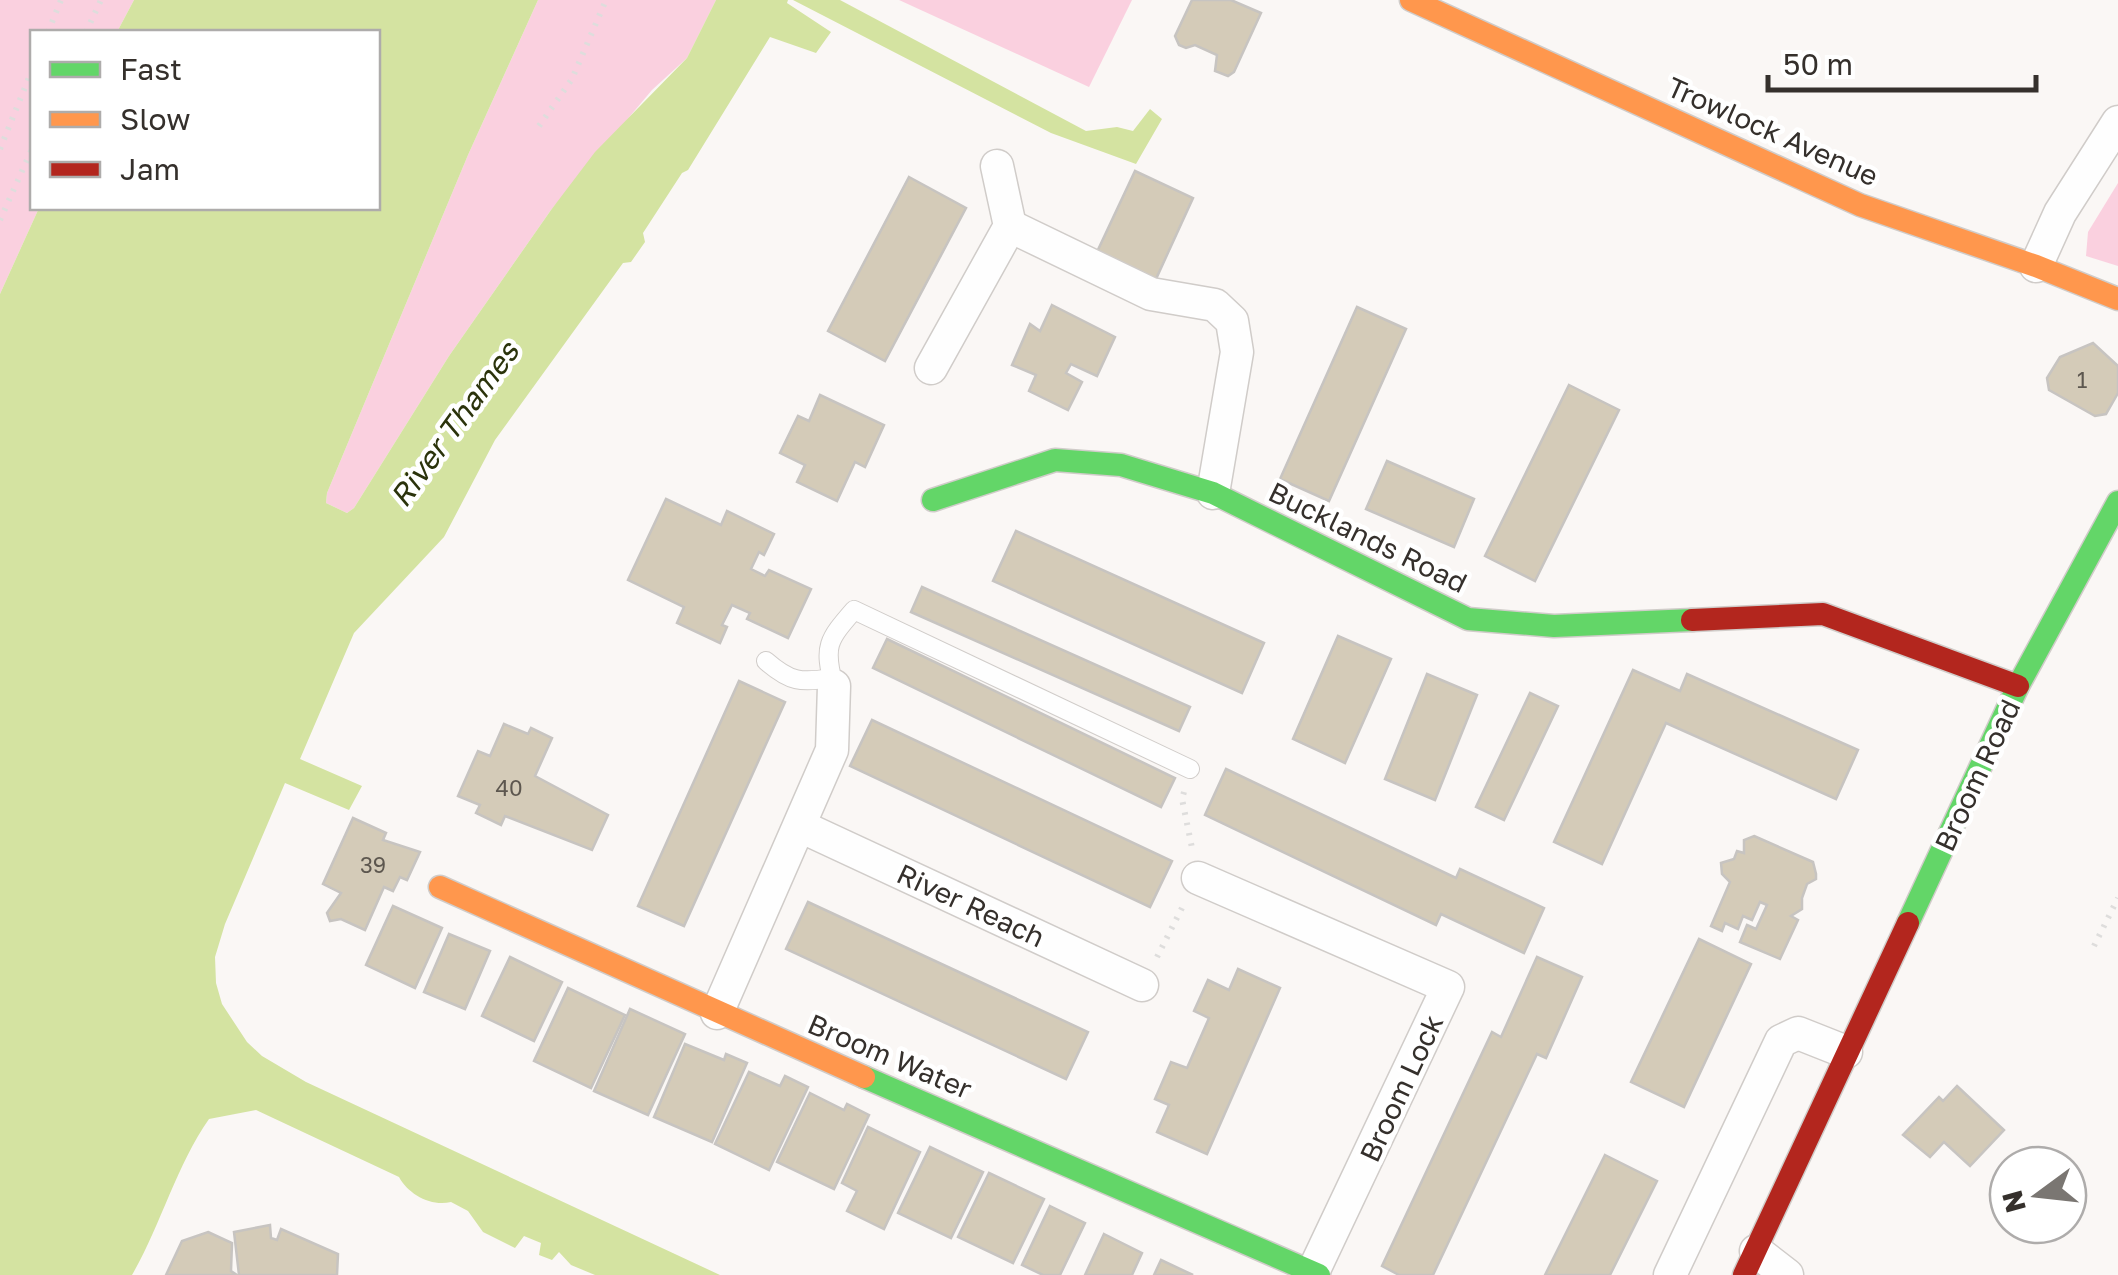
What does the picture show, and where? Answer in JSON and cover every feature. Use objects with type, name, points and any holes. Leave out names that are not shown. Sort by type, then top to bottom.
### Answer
[{"type":"street","name":"Trowlock Avenue","points":[[1411,0],[1860,204],[2118,299]]},
{"type":"street","points":[[2036,266],[2060,213],[2118,122]]},
{"type":"street","points":[[931,368],[1010,226],[997,166]]},
{"type":"street","points":[[1010,226],[1151,294],[1215,304],[1232,321],[1238,352],[1213,493]]},
{"type":"street","name":"Bucklands Road","points":[[933,500],[1055,460],[1120,465],[1213,493],[1468,619],[1554,626],[1823,614],[2018,686]]},
{"type":"street","name":"Broom Road","points":[[1750,1263],[2018,686],[2106,550],[2118,502]]},
{"type":"street","points":[[717,1014],[832,750],[832,682]]},
{"type":"street","name":"River Reach","points":[[800,826],[1142,985]]},
{"type":"street","name":"Broom Lock","points":[[1198,878],[1448,987],[1316,1274]]},
{"type":"street","name":"Broom Water","points":[[440,887],[717,1014],[1316,1274]]},
{"type":"street","points":[[1670,1275],[1781,1041],[1798,1034],[1846,1052]]},
{"type":"street","points":[[1750,1263],[1787,1275]]},
{"type":"lane","points":[[766,662],[782,675],[804,683],[832,682],[826,657],[830,638],[854,610],[1190,769]]},
{"type":"path","points":[[49,30],[61,0]]},
{"type":"path","points":[[87,30],[101,0]]},
{"type":"path","points":[[539,126],[572,79],[606,0]]},
{"type":"path","points":[[0,149],[30,75]]},
{"type":"path","points":[[0,220],[30,153]]},
{"type":"path","points":[[1142,985],[1198,878],[1182,799],[1190,769]]},
{"type":"path","points":[[2094,946],[2118,898]]},
{"type":"shaded area","points":[[0,0],[134,0],[118,30],[30,30],[30,210],[38,210],[0,294]]},
{"type":"shaded area","points":[[538,0],[716,0],[687,58],[652,90],[551,210],[449,356],[354,508],[347,513],[326,503],[327,493],[468,155]]},
{"type":"shaded area","points":[[899,0],[1132,0],[1089,87]]},
{"type":"shaded area","points":[[2118,183],[2118,266],[2086,256],[2088,232]]},
{"type":"water","name":"River Thames","points":[[134,0],[538,0],[468,155],[327,493],[326,503],[347,513],[354,508],[449,356],[551,210],[595,152],[687,58],[716,0],[788,0],[787,3],[831,32],[816,53],[770,37],[688,170],[682,173],[643,233],[645,242],[631,262],[623,263],[495,440],[444,537],[354,633],[300,759],[362,786],[349,810],[285,783],[225,924],[215,957],[222,1004],[247,1042],[262,1056],[306,1082],[720,1275],[595,1275],[571,1265],[559,1252],[552,1260],[539,1255],[541,1243],[524,1236],[515,1248],[483,1232],[468,1211],[451,1202],[421,1198],[399,1177],[256,1110],[209,1119],[187,1156],[132,1275],[0,1275],[0,294],[38,210],[380,210],[380,30],[118,30]]},
{"type":"water","points":[[793,0],[840,0],[1086,131],[1117,127],[1133,131],[1150,109],[1162,119],[1136,164],[1051,133]]},
{"type":"building","points":[[1192,0],[1231,0],[1261,13],[1234,72],[1228,76],[1215,71],[1217,55],[1195,45],[1179,45],[1175,36]]},
{"type":"building","points":[[1135,171],[1193,198],[1156,279],[1097,252]]},
{"type":"building","points":[[909,177],[966,208],[885,361],[828,331]]},
{"type":"building","points":[[1052,305],[1115,337],[1097,376],[1071,364],[1066,373],[1082,382],[1068,410],[1029,391],[1036,375],[1012,365],[1030,324],[1040,331]]},
{"type":"building","points":[[1357,307],[1406,329],[1329,501],[1280,479]]},
{"type":"building","points":[[2093,343],[2118,366],[2118,393],[2106,414],[2095,416],[2049,390],[2047,378],[2060,357]]},
{"type":"building","points":[[1569,385],[1619,410],[1535,581],[1485,556]]},
{"type":"building","points":[[820,395],[884,425],[865,467],[855,462],[837,501],[797,482],[805,465],[780,453],[798,416],[809,421]]},
{"type":"building","points":[[1387,461],[1474,499],[1454,547],[1366,509]]},
{"type":"building","points":[[666,499],[721,525],[727,511],[774,534],[764,555],[759,552],[751,569],[765,576],[769,570],[811,589],[788,638],[747,619],[750,613],[732,605],[722,625],[727,627],[720,643],[677,623],[684,607],[628,580]]},
{"type":"building","points":[[1016,531],[1264,643],[1242,693],[993,581]]},
{"type":"building","points":[[922,587],[1190,707],[1179,731],[911,612]]},
{"type":"building","points":[[1338,636],[1391,659],[1345,763],[1293,739]]},
{"type":"building","points":[[887,639],[1175,778],[1161,807],[873,668]]},
{"type":"building","points":[[1633,670],[1680,691],[1687,674],[1858,750],[1836,799],[1666,723],[1602,864],[1554,842]]},
{"type":"building","points":[[1427,674],[1477,695],[1435,800],[1385,779]]},
{"type":"building","points":[[739,681],[785,702],[684,926],[638,906]]},
{"type":"building","points":[[1530,693],[1558,706],[1504,820],[1476,807]]},
{"type":"building","points":[[872,720],[1172,861],[1150,907],[850,766]]},
{"type":"building","points":[[504,724],[528,734],[531,728],[552,738],[535,776],[608,815],[592,850],[505,816],[501,825],[476,813],[480,805],[458,796],[478,751],[490,756]]},
{"type":"building","points":[[1226,769],[1456,878],[1460,869],[1544,908],[1524,953],[1441,914],[1436,925],[1205,815]]},
{"type":"building","points":[[353,818],[386,833],[383,840],[420,852],[407,880],[400,877],[393,891],[384,887],[365,930],[341,919],[330,921],[327,913],[341,893],[323,884]]},
{"type":"building","points":[[1754,836],[1813,862],[1816,874],[1816,879],[1807,884],[1802,909],[1791,916],[1798,920],[1780,959],[1740,942],[1747,925],[1756,929],[1767,905],[1760,902],[1752,920],[1743,916],[1738,929],[1725,923],[1722,931],[1711,926],[1730,882],[1722,874],[1721,863],[1734,859],[1737,851],[1744,853],[1744,840]]},
{"type":"building","points":[[808,902],[1088,1032],[1066,1079],[786,949]]},
{"type":"building","points":[[393,906],[442,928],[415,988],[366,965]]},
{"type":"building","points":[[449,934],[490,951],[465,1009],[424,992]]},
{"type":"building","points":[[1699,939],[1751,964],[1684,1107],[1631,1082]]},
{"type":"building","points":[[510,957],[562,982],[534,1041],[482,1016]]},
{"type":"building","points":[[1537,957],[1582,977],[1546,1058],[1537,1054],[1433,1275],[1399,1275],[1382,1266],[1492,1032],[1501,1037]]},
{"type":"building","points":[[1238,969],[1280,988],[1207,1154],[1157,1132],[1169,1105],[1155,1099],[1171,1062],[1187,1068],[1209,1018],[1194,1011],[1208,980],[1229,990]]},
{"type":"building","points":[[568,988],[625,1015],[591,1088],[534,1061]]},
{"type":"building","points":[[630,1009],[685,1034],[648,1115],[594,1091]]},
{"type":"building","points":[[685,1044],[724,1060],[726,1054],[747,1063],[712,1142],[654,1117]]},
{"type":"building","points":[[749,1072],[780,1086],[785,1076],[808,1087],[769,1170],[715,1144]]},
{"type":"building","points":[[1957,1086],[2004,1130],[1970,1166],[1944,1142],[1930,1157],[1903,1135],[1939,1097],[1943,1101]]},
{"type":"building","points":[[810,1093],[844,1110],[847,1104],[869,1115],[834,1189],[777,1162]]},
{"type":"building","points":[[868,1127],[920,1152],[884,1229],[847,1211],[857,1191],[842,1183]]},
{"type":"building","points":[[930,1147],[983,1172],[951,1238],[898,1213]]},
{"type":"building","points":[[1605,1155],[1657,1181],[1610,1275],[1545,1275]]},
{"type":"building","points":[[989,1173],[1044,1199],[1013,1263],[958,1237]]},
{"type":"building","points":[[1050,1206],[1085,1223],[1060,1275],[1043,1275],[1022,1265]]},
{"type":"building","points":[[270,1225],[271,1238],[277,1240],[281,1229],[338,1254],[337,1275],[239,1275],[234,1232]]},
{"type":"building","points":[[208,1232],[232,1243],[231,1271],[237,1275],[166,1275],[182,1241]]},
{"type":"building","points":[[1104,1234],[1142,1253],[1132,1275],[1085,1275]]},
{"type":"building","points":[[1161,1260],[1193,1275],[1154,1275]]},
{"type":"traffic: fast","points":[[933,500],[1055,460],[1121,465],[1213,493],[1468,619],[1554,626],[1692,620]]},
{"type":"traffic: fast","points":[[1908,923],[2018,686],[2118,502]]},
{"type":"traffic: fast","points":[[864,1077],[1319,1275]]},
{"type":"traffic: slow","points":[[1411,0],[1860,205],[2118,299]]},
{"type":"traffic: slow","points":[[440,887],[864,1077]]},
{"type":"traffic: jam","points":[[1692,620],[1823,614],[2018,686]]},
{"type":"traffic: jam","points":[[1744,1275],[1908,923]]}]
